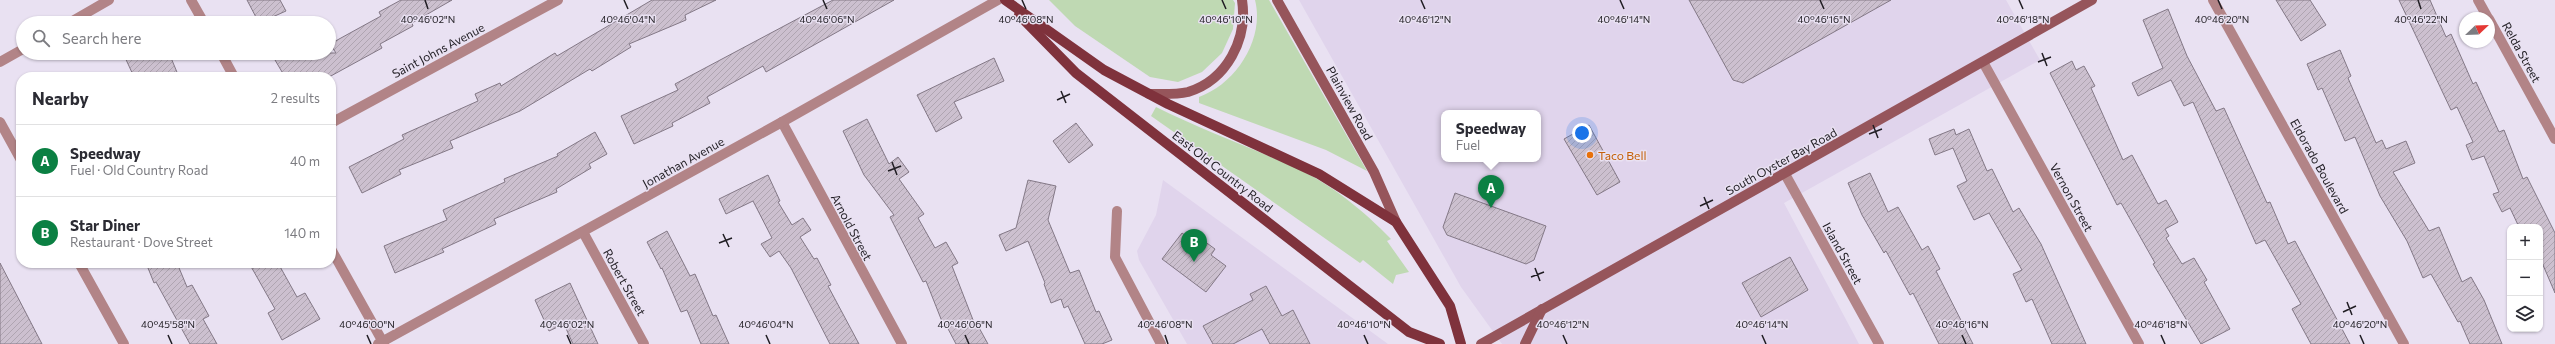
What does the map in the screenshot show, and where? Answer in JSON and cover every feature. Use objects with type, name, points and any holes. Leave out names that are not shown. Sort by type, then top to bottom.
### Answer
[{"type":"main road","name":"East Old Country Road","points":[[1005,0],[1104,70],[1149,94],[1319,174],[1396,222]]},
{"type":"main road","name":"East Old Country Road","points":[[1005,0],[1076,73],[1409,332],[1440,344]]},
{"type":"main road","points":[[1149,94],[1172,94],[1187,92],[1215,78],[1229,61],[1240,41],[1244,14],[1242,0]]},
{"type":"main road","name":"Plainview Road","points":[[1277,0],[1374,172],[1396,222]]},
{"type":"main road","name":"South Oyster Bay Road","points":[[1481,344],[2092,0]]},
{"type":"main road","points":[[1396,222],[1450,306],[1461,344]]},
{"type":"main road","points":[[1525,344],[1542,309]]},
{"type":"street","points":[[80,16],[109,0]]},
{"type":"street","points":[[191,0],[200,16]]},
{"type":"street","name":"Saint Johns Avenue","points":[[336,120],[558,0]]},
{"type":"street","name":"Jonathan Avenue","points":[[382,343],[782,122],[998,0]]},
{"type":"street","name":"Eldorado Boulevard","points":[[2213,0],[2404,344]]},
{"type":"street","name":"Relda Street","points":[[2478,0],[2485,12]]},
{"type":"street","name":"Relda Street","points":[[2495,30],[2555,139]]},
{"type":"street","points":[[0,62],[16,53]]},
{"type":"street","points":[[225,60],[231,72]]},
{"type":"street","name":"Vernon Street","points":[[1983,62],[2139,344]]},
{"type":"street","points":[[0,122],[16,151]]},
{"type":"street","name":"Arnold Street","points":[[782,122],[902,344]]},
{"type":"street","name":"Island Street","points":[[1785,174],[1879,344]]},
{"type":"street","points":[[1117,211],[1115,257],[1161,344]]},
{"type":"street","name":"Robert Street","points":[[583,232],[644,344]]},
{"type":"street","points":[[336,258],[382,343]]},
{"type":"street","points":[[82,268],[124,344]]},
{"type":"shaded area","points":[[1299,0],[2006,0],[2040,60],[1784,203],[1859,344],[1502,344],[1461,287]]},
{"type":"shaded area","points":[[1163,180],[1388,344],[1187,344],[1139,260],[1137,251],[1156,215]]},
{"type":"green space","points":[[1049,0],[1233,0],[1235,3],[1233,29],[1222,53],[1202,72],[1178,82],[1150,77],[1075,26]]},
{"type":"green space","points":[[1255,0],[1269,0],[1367,171],[1326,150],[1199,103],[1199,97],[1212,91],[1225,82],[1236,71],[1245,58],[1256,30],[1257,15]]},
{"type":"green space","points":[[1156,107],[1296,168],[1322,182],[1358,208],[1391,239],[1387,241],[1409,272],[1396,275],[1393,284],[1363,260],[1360,263],[1151,116]]},
{"type":"building","points":[[247,0],[280,0],[286,11],[275,16],[255,16]]},
{"type":"building","points":[[401,0],[452,0],[412,23],[413,26],[380,44],[382,48],[336,73],[282,72],[275,60],[336,60],[336,41],[381,16],[379,12]]},
{"type":"building","points":[[652,0],[716,0],[685,15],[686,20],[629,44],[631,47],[592,71],[590,69],[520,111],[450,141],[453,148],[399,170],[401,174],[362,193],[349,167],[404,139],[402,135],[478,101],[475,94],[500,83],[501,86],[555,53],[557,56]]},
{"type":"building","points":[[833,0],[894,0],[766,72],[763,66],[707,97],[710,103],[672,123],[673,126],[634,144],[621,116],[678,90],[675,84]]},
{"type":"building","points":[[1689,0],[1891,0],[1743,83],[1733,80]]},
{"type":"building","points":[[2276,0],[2310,0],[2326,25],[2301,41]]},
{"type":"building","points":[[2399,0],[2430,0],[2446,37],[2451,34],[2473,84],[2476,82],[2499,132],[2504,130],[2523,179],[2527,177],[2555,233],[2555,293],[2543,265],[2543,224],[2518,224],[2510,208],[2502,212],[2493,194],[2499,192],[2484,156],[2472,160],[2466,145],[2473,142],[2457,107],[2451,110]]},
{"type":"building","points":[[2168,9],[2187,56],[2216,111],[2224,108],[2267,203],[2270,202],[2288,244],[2295,241],[2350,344],[2311,344],[2292,309],[2301,304],[2265,240],[2256,244],[2193,102],[2184,106],[2171,80],[2138,96],[2132,83],[2163,68],[2143,20]]},
{"type":"building","points":[[2340,50],[2351,76],[2348,78],[2376,143],[2382,140],[2386,149],[2406,141],[2415,163],[2393,172],[2429,231],[2439,227],[2462,282],[2471,277],[2484,300],[2502,344],[2470,344],[2460,321],[2458,322],[2431,274],[2423,278],[2407,241],[2380,196],[2355,137],[2345,141],[2322,88],[2318,90],[2307,64]]},
{"type":"building","points":[[994,58],[1004,81],[954,102],[962,118],[936,132],[917,95]]},
{"type":"building","points":[[126,60],[172,60],[177,72],[132,72]]},
{"type":"building","points":[[2072,61],[2076,70],[2084,66],[2095,86],[2091,88],[2123,160],[2132,155],[2158,204],[2166,200],[2178,222],[2165,229],[2169,236],[2166,238],[2182,264],[2194,258],[2207,280],[2204,282],[2230,329],[2201,344],[2153,264],[2155,263],[2121,203],[2117,205],[2050,73]]},
{"type":"building","points":[[867,119],[889,164],[898,157],[909,172],[899,179],[924,214],[918,218],[935,248],[946,242],[958,263],[952,266],[975,325],[977,324],[988,344],[956,344],[945,323],[943,324],[926,281],[923,282],[890,217],[894,215],[864,175],[843,131]]},
{"type":"building","points":[[1076,123],[1093,145],[1069,163],[1053,141]]},
{"type":"building","name":"Taco Bell","points":[[1589,125],[1620,182],[1597,195],[1564,139]]},
{"type":"building","points":[[1954,129],[1956,135],[1969,129],[1987,171],[1992,169],[2013,212],[2019,208],[2041,244],[2086,344],[2052,344],[2032,299],[2026,302],[2013,274],[2022,270],[1989,213],[1974,220],[1957,186],[1967,181],[1953,148],[1935,155],[1929,139]]},
{"type":"building","points":[[595,132],[607,154],[589,164],[591,168],[556,189],[557,192],[494,219],[496,224],[442,249],[444,252],[395,273],[384,246],[447,220],[443,210],[505,182],[504,179],[558,156],[557,154]]},
{"type":"building","points":[[1870,173],[1888,212],[1898,207],[1922,250],[1928,246],[1940,269],[1936,271],[1973,344],[1939,344],[1913,293],[1910,295],[1886,251],[1884,253],[1862,215],[1848,183]]},
{"type":"building","points":[[768,175],[780,201],[778,202],[792,225],[803,218],[811,230],[800,237],[814,259],[817,258],[831,285],[828,286],[859,344],[830,344],[791,268],[779,251],[770,257],[761,244],[772,238],[753,201],[726,214],[719,199]]},
{"type":"building","points":[[1028,180],[1056,186],[1048,220],[1070,273],[1079,270],[1096,312],[1099,311],[1112,340],[1102,344],[1085,344],[1068,306],[1064,308],[1061,299],[1051,303],[1044,284],[1045,283],[1028,241],[1006,251],[999,235],[1016,228]]},
{"type":"building","points":[[1455,193],[1546,226],[1534,260],[1526,264],[1447,235],[1443,227]]},
{"type":"building","points":[[667,231],[690,276],[695,274],[713,316],[716,315],[729,344],[701,344],[687,310],[681,312],[662,268],[661,269],[647,242]]},
{"type":"building","points":[[1182,233],[1196,243],[1200,238],[1215,249],[1211,255],[1226,266],[1206,292],[1162,259]]},
{"type":"building","points":[[1790,257],[1808,290],[1761,317],[1742,283]]},
{"type":"building","points":[[0,263],[42,344],[0,344]]},
{"type":"building","points":[[148,268],[179,268],[187,287],[192,285],[209,316],[203,319],[217,344],[190,344],[156,282],[154,283]]},
{"type":"building","points":[[252,268],[281,268],[297,297],[305,293],[320,319],[282,340],[268,313],[275,309]]},
{"type":"building","points":[[570,283],[598,344],[573,344],[564,324],[549,331],[535,300]]},
{"type":"building","points":[[1266,286],[1282,316],[1293,310],[1310,344],[1270,344],[1262,329],[1233,344],[1213,344],[1203,326],[1253,300],[1250,294]]},
{"type":"place","name":"Taco Bell","points":[[1590,155]]},
{"type":"place","name":"Speedway","points":[[1491,208]]},
{"type":"place","name":"Star Diner","points":[[1194,262]]}]
